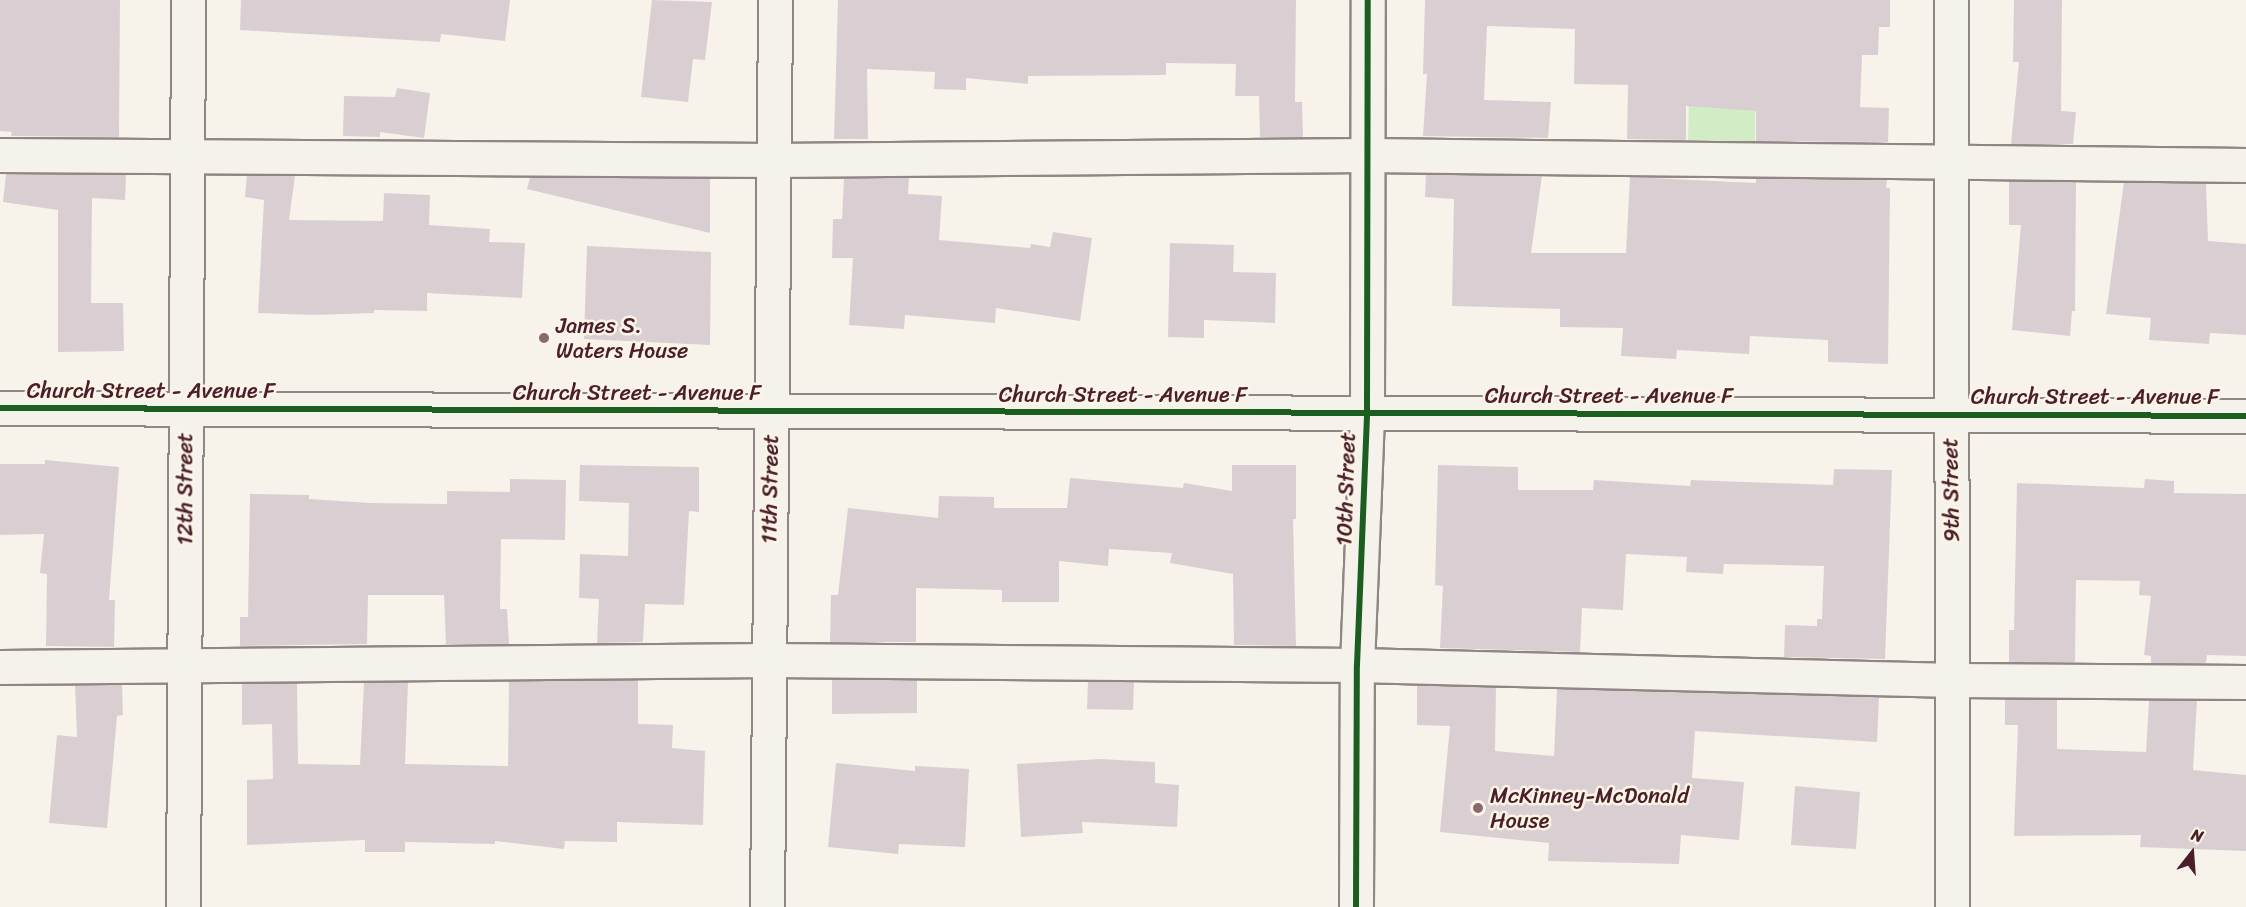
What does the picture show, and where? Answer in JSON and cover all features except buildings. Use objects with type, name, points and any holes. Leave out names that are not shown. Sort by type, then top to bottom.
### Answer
[{"type":"street","name":"12th Street","points":[[183,907],[188,0]]},
{"type":"street","name":"11th Street","points":[[767,907],[774,0]]},
{"type":"street","name":"10th Street","points":[[1356,907],[1357,665],[1367,414],[1368,0]]},
{"type":"street","name":"9th Street","points":[[1951,0],[1949,414],[1955,680],[1952,907]]},
{"type":"street","points":[[0,155],[773,160],[1368,155],[2246,165]]},
{"type":"street","name":"Church Street - Avenue F","points":[[0,408],[2246,416]]},
{"type":"street","points":[[0,667],[184,668],[769,660],[1357,665],[1955,680],[2246,682]]},
{"type":"green space","points":[[1755,0],[1755,142],[1688,142],[1689,97]]},
{"type":"cycle path","points":[[1356,907],[1357,665],[1367,414],[1368,0]]},
{"type":"cycle path","points":[[0,408],[2246,416]]},
{"type":"place","name":"James S. Waters House","points":[[544,338]]},
{"type":"place","name":"McKinney-McDonald House","points":[[1478,808]]}]
